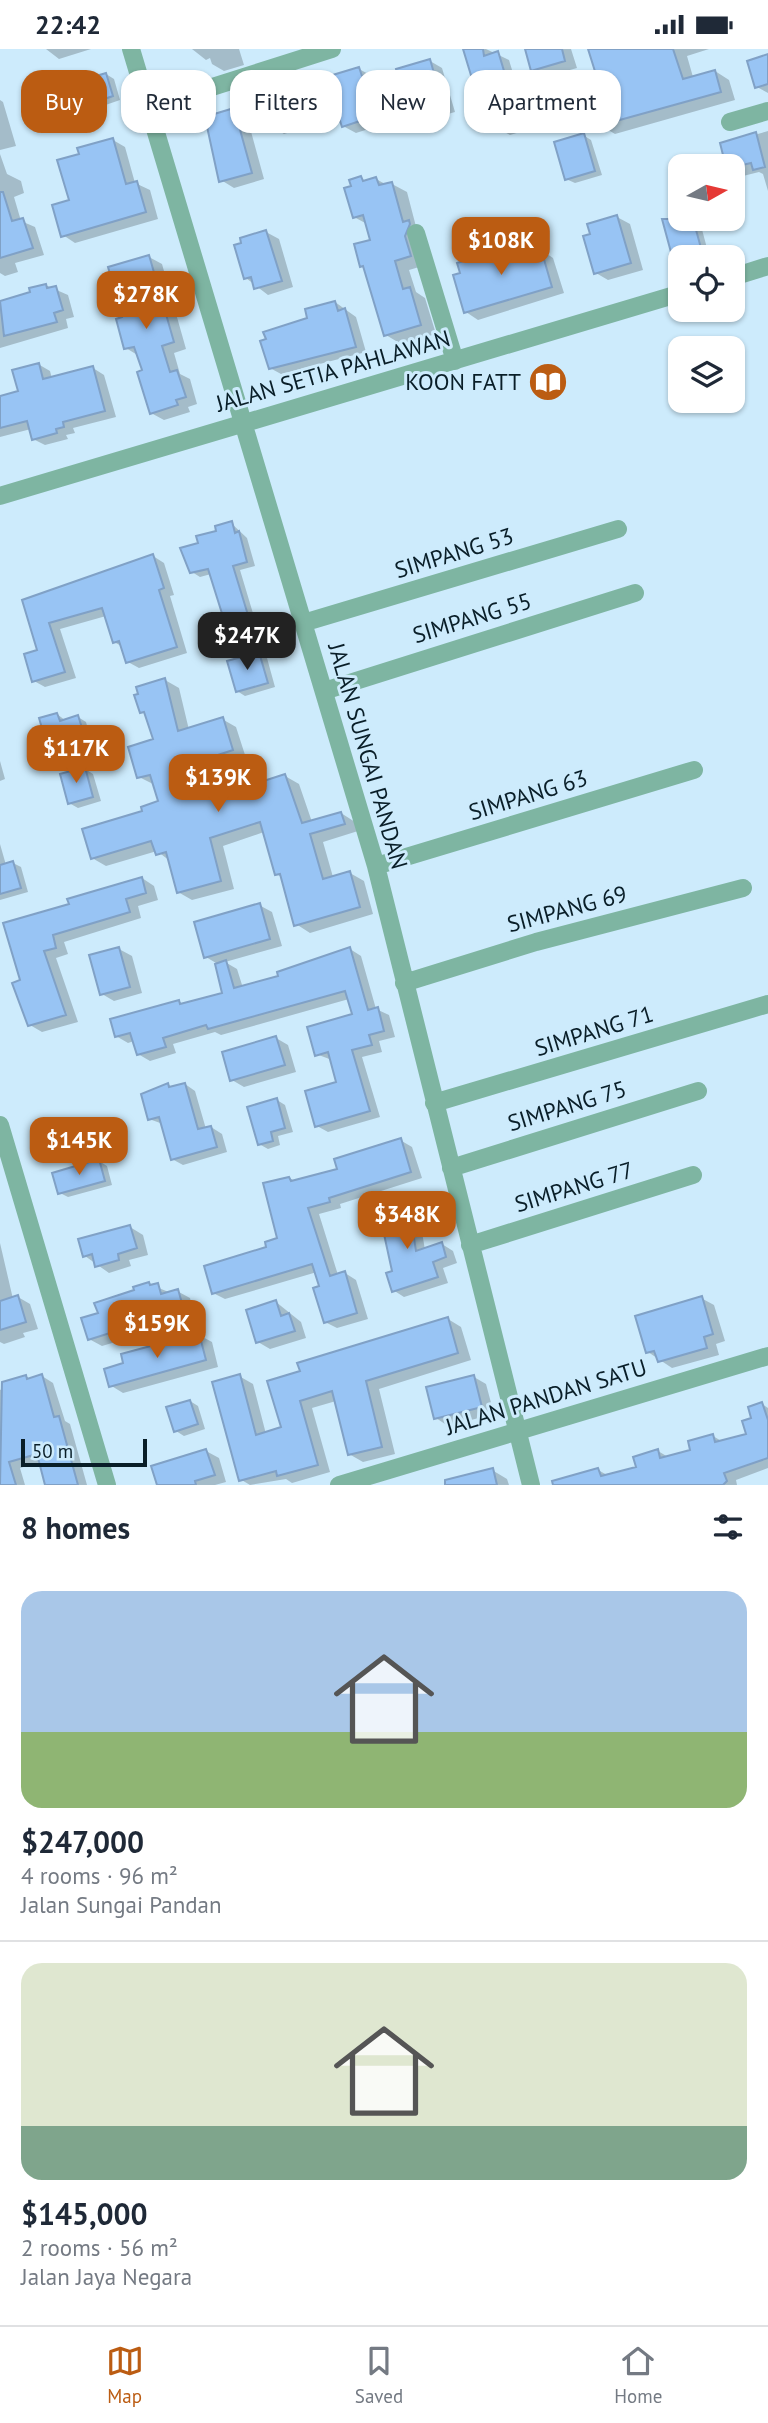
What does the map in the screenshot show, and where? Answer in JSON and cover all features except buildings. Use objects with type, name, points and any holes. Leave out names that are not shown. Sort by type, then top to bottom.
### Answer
[{"type":"street","name":"JALAN SUNGAI PANDAN","points":[[131,49],[138,70]]},
{"type":"street","points":[[216,86],[332,49]]},
{"type":"street","points":[[730,122],[768,111]]},
{"type":"street","name":"JALAN SUNGAI PANDAN","points":[[157,133],[376,866],[531,1485]]},
{"type":"street","points":[[416,233],[455,361]]},
{"type":"street","points":[[745,273],[768,266]]},
{"type":"street","name":"JALAN SETIA PAHLAWAN","points":[[0,496],[668,297]]},
{"type":"street","name":"SIMPANG 53","points":[[303,623],[618,529]]},
{"type":"street","name":"SIMPANG 55","points":[[324,691],[635,593]]},
{"type":"street","name":"SIMPANG 63","points":[[376,866],[694,771]]},
{"type":"street","name":"SIMPANG 69","points":[[404,982],[536,942],[743,888]]},
{"type":"street","name":"SIMPANG 71","points":[[434,1103],[768,1005]]},
{"type":"street","name":"SIMPANG 75","points":[[450,1168],[698,1091]]},
{"type":"street","points":[[0,1125],[107,1485]]},
{"type":"street","name":"SIMPANG 77","points":[[470,1245],[693,1175]]},
{"type":"street","name":"JALAN PANDAN SATU","points":[[339,1485],[768,1356]]},
{"type":"place","name":"KOON FATT","points":[[548,382]]}]
